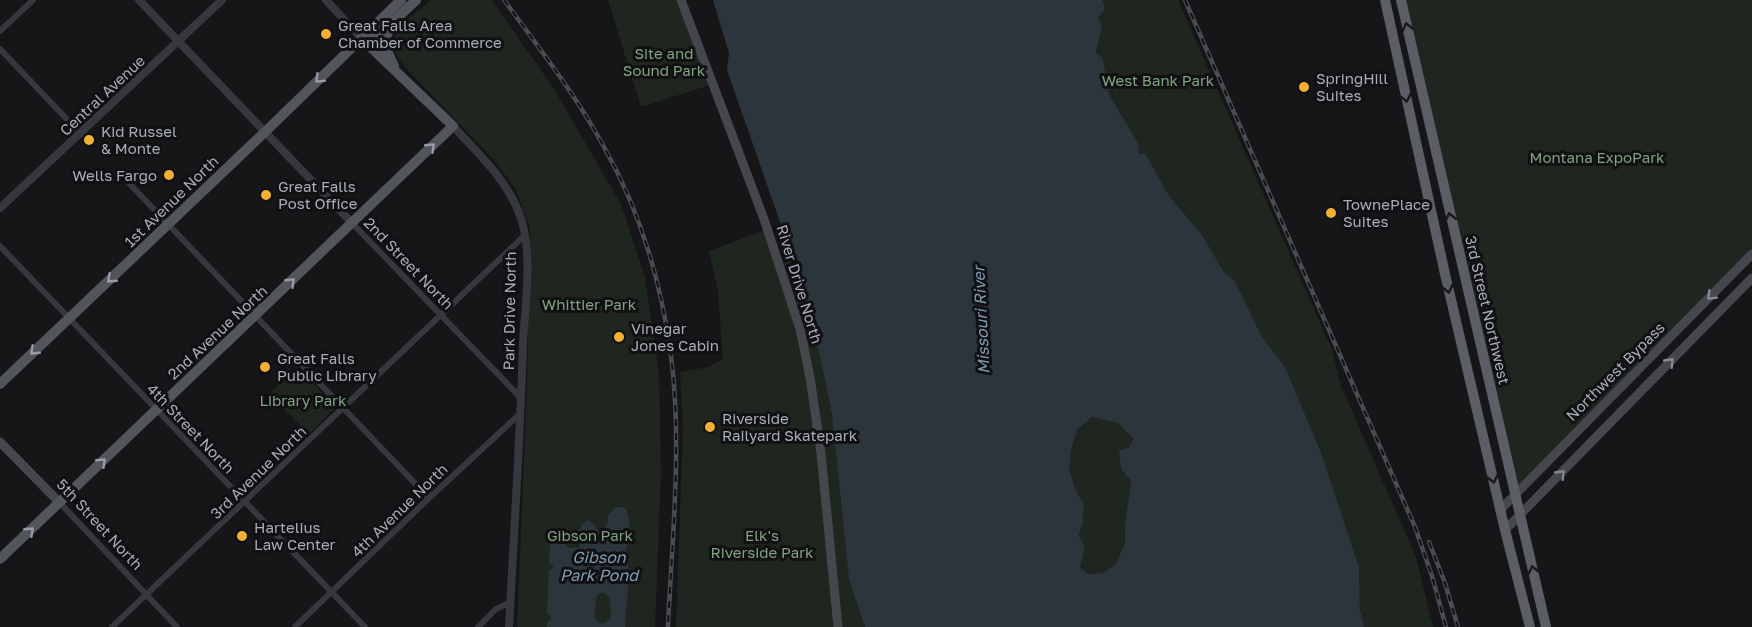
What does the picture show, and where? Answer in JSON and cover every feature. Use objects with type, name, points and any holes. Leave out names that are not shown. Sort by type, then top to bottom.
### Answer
[{"type":"highway","points":[[1385,0],[1423,179],[1504,530],[1530,627]]},
{"type":"highway","name":"3rd Street Northwest","points":[[1401,0],[1546,627]]},
{"type":"main road","name":"1st Avenue North","points":[[0,384],[401,0]]},
{"type":"main road","name":"1st Avenue North","points":[[361,38],[381,33],[416,0]]},
{"type":"main road","name":"River Drive North","points":[[681,0],[765,219],[800,329],[810,377],[821,453],[838,627]]},
{"type":"main road","points":[[395,20],[386,36],[385,43],[386,51],[399,74]]},
{"type":"main road","name":"Park Drive North","points":[[361,38],[453,126]]},
{"type":"main road","name":"2nd Avenue North","points":[[0,559],[257,316],[453,126]]},
{"type":"main road","name":"Northwest Bypass","points":[[1500,510],[1752,254]]},
{"type":"main road","points":[[1504,530],[1752,278]]},
{"type":"main road","name":"5th Street North","points":[[0,442],[60,503]]},
{"type":"street","points":[[0,31],[33,0]]},
{"type":"street","name":"2nd Street North","points":[[139,0],[521,398]]},
{"type":"street","name":"Central Avenue","points":[[0,208],[222,0]]},
{"type":"street","name":"Park Drive North","points":[[326,0],[361,38]]},
{"type":"street","points":[[0,49],[81,134]]},
{"type":"street","name":"Park Drive North","points":[[453,126],[495,171],[519,213],[525,235],[521,412],[509,627]]},
{"type":"street","points":[[126,180],[429,498]]},
{"type":"street","name":"3rd Avenue North","points":[[112,627],[525,235]]},
{"type":"street","name":"4th Street North","points":[[0,246],[365,627]]},
{"type":"street","name":"4th Avenue North","points":[[295,627],[521,412]]},
{"type":"street","name":"5th Street North","points":[[60,503],[177,627]]},
{"type":"street","points":[[478,627],[496,609],[511,602]]},
{"type":"green space","points":[[431,0],[492,0],[554,89],[621,204],[645,277],[659,373],[661,472],[655,627],[517,627],[527,386],[530,228],[516,190],[495,161],[396,55],[394,45],[399,29]]},
{"type":"green space","name":"Site and Sound Park","points":[[608,0],[677,0],[710,85],[641,107]]},
{"type":"green space","name":"West Bank Park","points":[[1103,0],[1178,0],[1332,350],[1341,386],[1416,557],[1433,627],[1364,627],[1360,610],[1359,567],[1321,452],[1285,367],[1261,335],[1235,281],[1224,272],[1201,233],[1169,196],[1145,154],[1139,154],[1138,143],[1109,94],[1103,58],[1096,53],[1102,27],[1098,18],[1105,10]]},
{"type":"green space","name":"Montana ExpoPark","points":[[1401,0],[1752,0],[1752,254],[1516,492]]},
{"type":"green space","name":"Elk's Riverside Park","points":[[765,230],[777,266],[791,260],[819,352],[832,415],[849,580],[865,627],[676,627],[683,427],[680,372],[708,367],[723,359],[718,291],[709,251]]},
{"type":"green space","name":"Library Park","points":[[297,367],[336,407],[309,434],[269,394]]},
{"type":"green space","points":[[1092,417],[1118,423],[1133,439],[1129,447],[1119,452],[1121,469],[1131,480],[1125,543],[1115,565],[1102,573],[1089,574],[1080,567],[1085,547],[1079,535],[1083,523],[1084,504],[1076,491],[1069,469],[1077,430]]},
{"type":"water","name":"Missouri River","points":[[713,0],[1103,0],[1105,10],[1098,18],[1102,26],[1096,53],[1103,58],[1109,94],[1138,143],[1139,154],[1145,153],[1169,196],[1201,233],[1224,272],[1235,281],[1261,335],[1285,367],[1321,452],[1359,567],[1360,610],[1364,627],[865,627],[849,580],[832,415],[819,352],[780,222],[727,70],[729,53]],"holes":[[[1092,417],[1118,423],[1133,439],[1129,447],[1119,451],[1121,469],[1131,480],[1125,543],[1115,565],[1102,573],[1089,574],[1080,567],[1085,547],[1079,535],[1083,523],[1084,504],[1076,491],[1069,469],[1071,451],[1077,430]]]},
{"type":"water","name":"Gibson Park Pond","points":[[616,507],[622,507],[627,510],[630,524],[626,553],[629,571],[625,627],[547,627],[547,622],[551,620],[551,616],[547,614],[549,571],[553,569],[549,563],[550,542],[556,532],[564,536],[564,543],[568,548],[578,548],[583,539],[578,531],[586,520],[590,521],[601,533],[608,523],[608,515]],"holes":[[[604,593],[610,598],[611,618],[604,623],[599,623],[594,617],[596,597]]]},
{"type":"railway","points":[[504,0],[569,90],[604,147],[638,219],[654,270],[666,322],[676,417],[668,627]]},
{"type":"railway","points":[[1185,0],[1415,527],[1446,627]]},
{"type":"railway","points":[[1429,542],[1445,583],[1458,627]]},
{"type":"place","name":"Great Falls Area Chamber of Commerce","points":[[326,34]]},
{"type":"place","name":"SpringHill Suites","points":[[1304,87]]},
{"type":"place","name":"Kid Russel & Monte","points":[[89,140]]},
{"type":"place","name":"Wells Fargo","points":[[169,175]]},
{"type":"place","name":"Great Falls Post Office","points":[[266,195]]},
{"type":"place","name":"TownePlace Suites","points":[[1331,213]]},
{"type":"place","name":"Vinegar Jones Cabin","points":[[619,337]]},
{"type":"place","name":"Great Falls Public Library","points":[[265,367]]},
{"type":"place","name":"Riverside Railyard Skatepark","points":[[710,427]]},
{"type":"place","name":"Hartelius Law Center","points":[[242,536]]},
{"type":"park label","name":"Whittier Park","points":[[589,304]]},
{"type":"park label","name":"Gibson Park","points":[[590,535]]}]
